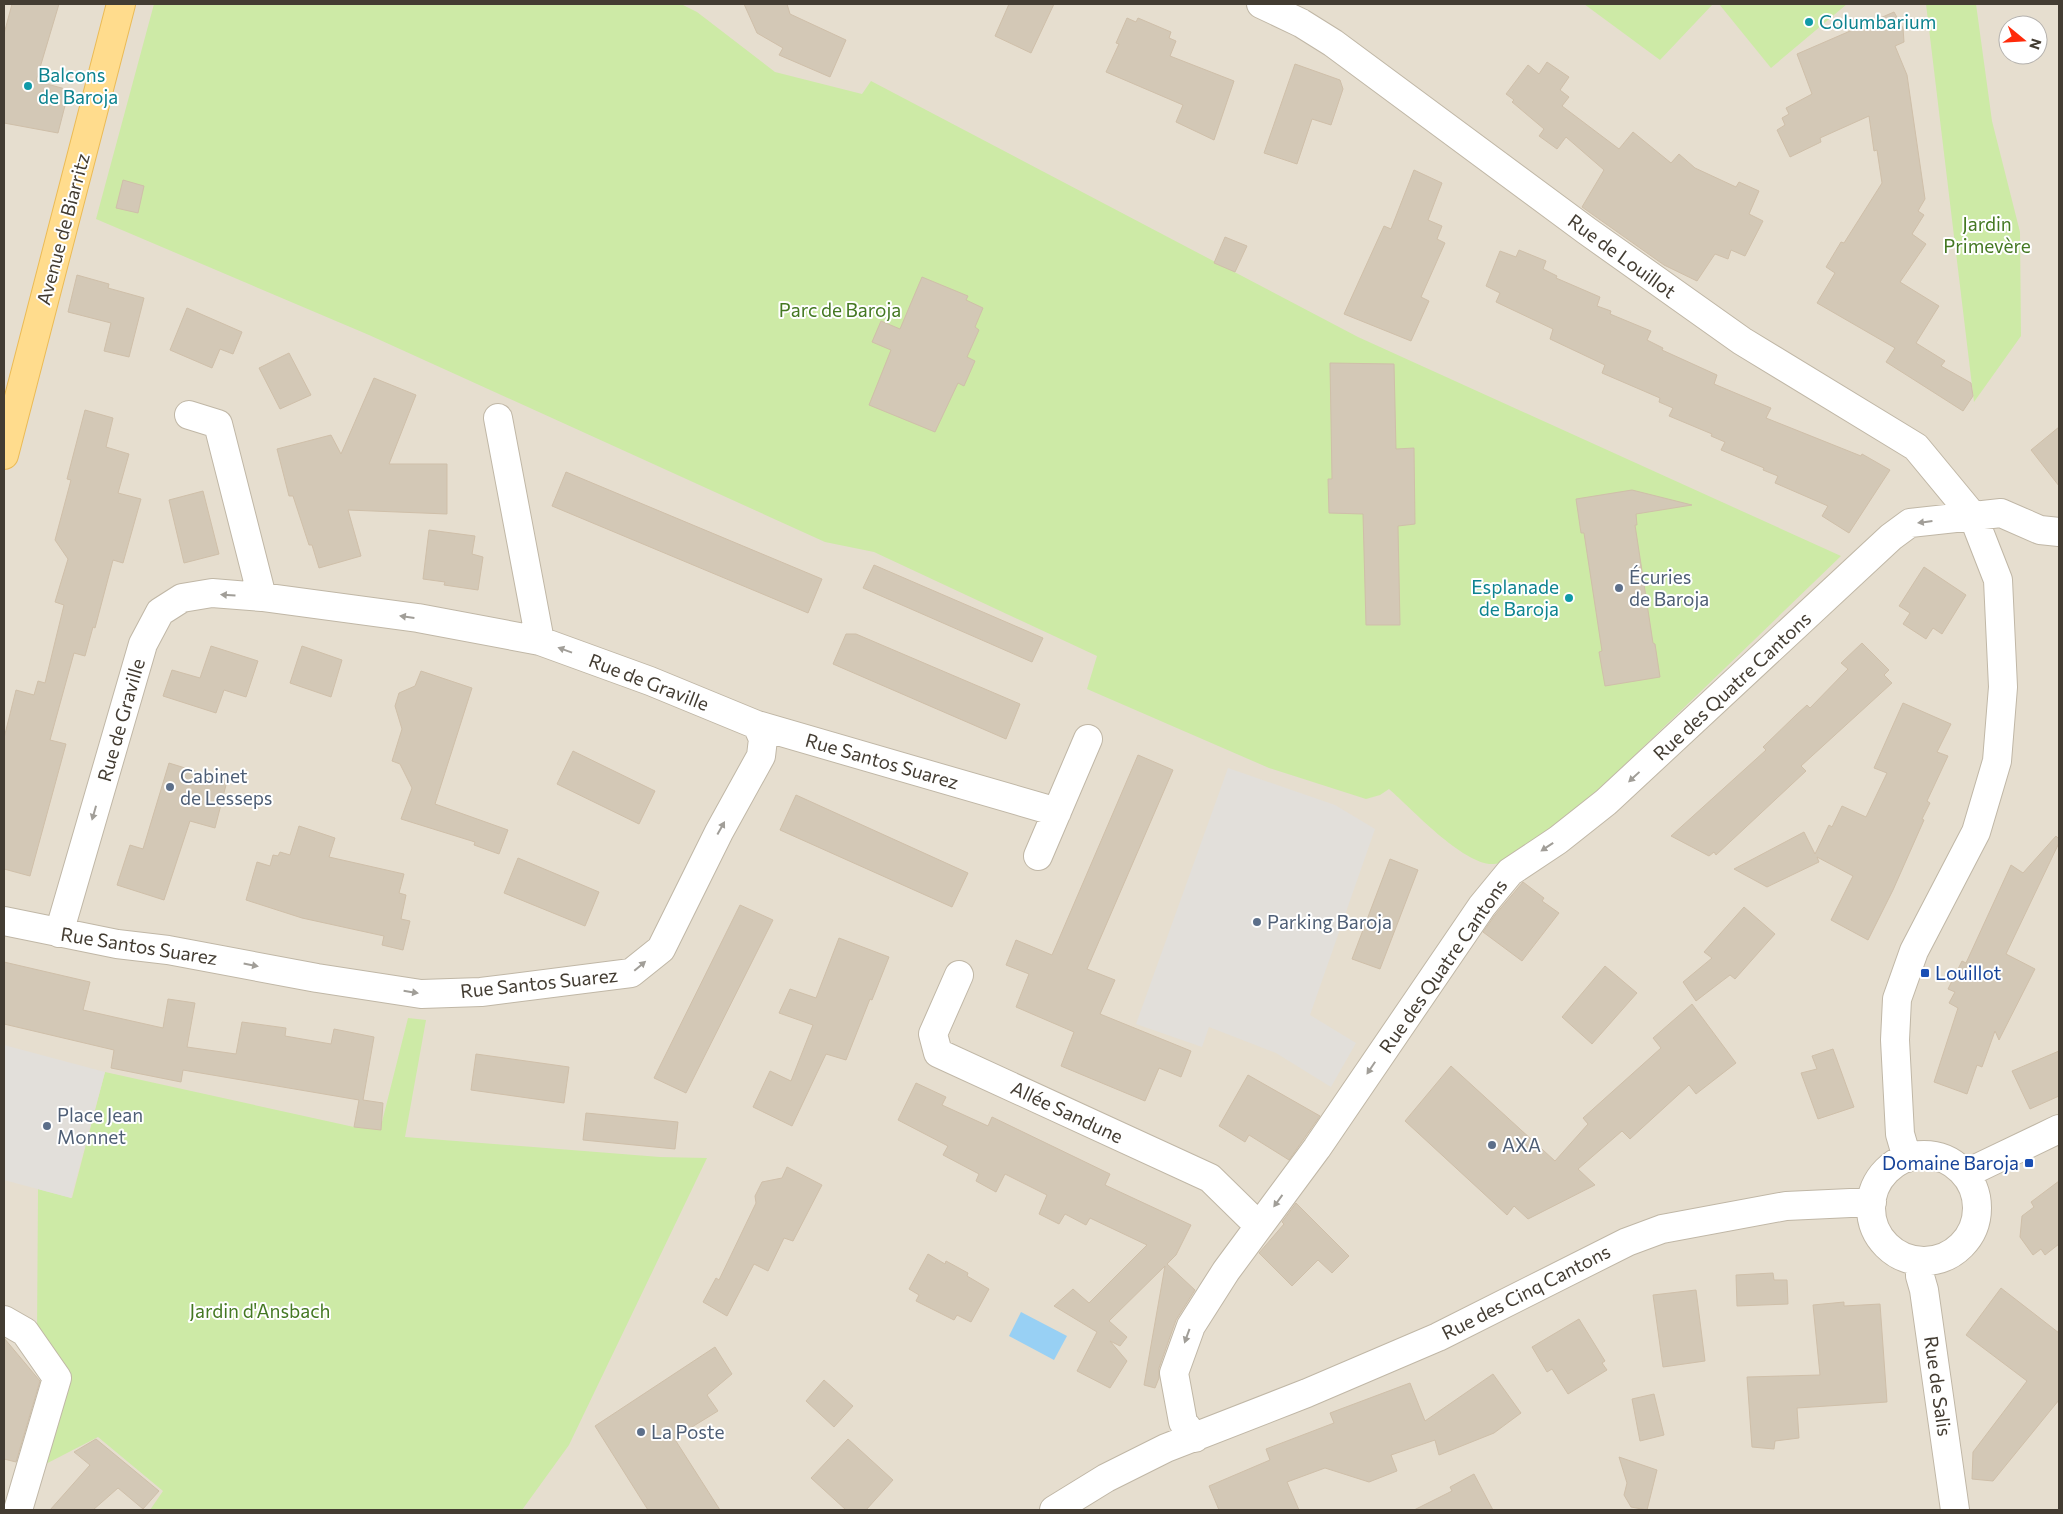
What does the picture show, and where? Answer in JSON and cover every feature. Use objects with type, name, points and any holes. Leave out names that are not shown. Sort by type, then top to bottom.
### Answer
[{"type":"main road","name":"Avenue de Biarritz","points":[[4,455],[121,4]]},
{"type":"street","name":"Rue de Louillot","points":[[1262,4],[1305,13],[1333,43],[1587,232],[1742,341],[1916,447],[1973,516],[1998,580],[2003,687],[1997,761],[1976,832],[1914,951],[1897,999],[1895,1040],[1900,1134],[1907,1158]]},
{"type":"street","points":[[189,415],[218,424],[262,597]]},
{"type":"street","points":[[498,418],[540,641]]},
{"type":"street","name":"Rue des Quatre Cantons","points":[[1195,1438],[1182,1422],[1174,1373],[1191,1326],[1226,1271],[1317,1148],[1482,906],[1510,872],[1558,840],[1606,802],[1891,537],[1910,523],[2001,513],[2040,530],[2059,532]]},
{"type":"street","name":"Rue de Graville","points":[[58,933],[143,644],[160,612],[182,598],[212,593],[262,597],[418,618],[540,641],[650,681],[757,726]]},
{"type":"street","name":"Rue Santos Suarez","points":[[4,921],[116,944],[168,950],[318,978],[421,994],[481,992],[632,973],[661,949],[719,832],[761,756],[763,739],[757,726]]},
{"type":"street","name":"Rue Santos Suarez","points":[[757,726],[1057,812]]},
{"type":"street","points":[[1038,856],[1088,739]]},
{"type":"street","name":"Allée Sandune","points":[[959,974],[933,1034],[938,1053],[1210,1178],[1259,1226]]},
{"type":"street","points":[[1965,1174],[2059,1129]]},
{"type":"street","points":[[1923,1155],[1938,1157],[1953,1164],[1965,1174],[1974,1190],[1978,1207],[1975,1225],[1967,1241],[1954,1253],[1937,1260],[1920,1262],[1903,1257],[1889,1248],[1878,1235],[1872,1219],[1872,1202],[1876,1187],[1883,1175],[1894,1165],[1907,1158],[1923,1155]]},
{"type":"street","name":"Rue des Cinq Cantons","points":[[1054,1510],[1106,1478],[1166,1448],[1307,1393],[1438,1337],[1627,1242],[1662,1229],[1786,1206],[1872,1202]]},
{"type":"street","name":"Rue de Salis","points":[[1920,1262],[1920,1276],[1924,1290],[1955,1510]]},
{"type":"street","points":[[4,1320],[25,1332],[57,1378],[18,1510]]},
{"type":"shaded area","points":[[4,4],[2059,4],[2059,1510],[4,1510]]},
{"type":"shaded area","name":"Parking Baroja","points":[[1228,768],[1335,805],[1375,829],[1310,1015],[1356,1043],[1331,1087],[1276,1053],[1209,1027],[1202,1047],[1136,1024]]},
{"type":"shaded area","name":"Place Jean Monnet","points":[[4,1045],[105,1072],[71,1198],[4,1180]]},
{"type":"green space","name":"Parc de Baroja","points":[[154,4],[681,4],[697,12],[775,72],[862,94],[871,81],[1358,337],[1841,556],[1552,835],[1509,860],[1494,864],[1482,862],[1468,856],[1439,835],[1389,789],[1380,795],[1366,799],[1269,768],[1087,689],[1097,656],[874,552],[825,542],[369,335],[96,219]]},
{"type":"green space","points":[[1584,4],[1713,4],[1660,60]]},
{"type":"green space","points":[[1719,4],[1847,4],[1771,68]]},
{"type":"green space","name":"Jardin Primevère","points":[[1926,4],[1976,4],[1992,121],[2020,232],[2021,336],[1974,402]]},
{"type":"green space","name":"Jardin d'Ansbach","points":[[408,1018],[426,1020],[405,1137],[660,1157],[707,1158],[569,1445],[522,1510],[150,1510],[163,1491],[98,1437],[38,1468],[63,1376],[37,1337],[38,1189],[72,1198],[105,1072],[354,1127],[380,1130]]},
{"type":"water","points":[[1021,1312],[1067,1336],[1054,1360],[1009,1336]]},
{"type":"building","name":"Balcons de Baroja","points":[[12,4],[59,4],[36,81],[69,90],[58,133],[4,123],[4,34]]},
{"type":"building","points":[[744,4],[787,4],[790,14],[846,40],[830,77],[779,55],[783,48],[757,33]]},
{"type":"building","points":[[1009,4],[1054,4],[1031,53],[995,36]]},
{"type":"building","points":[[1894,12],[1903,28],[1904,42],[1895,46],[1907,75],[1925,199],[1918,211],[1924,215],[1912,234],[1926,244],[1900,282],[1939,306],[1916,343],[1945,361],[1941,366],[1971,383],[1973,396],[1963,411],[1886,362],[1895,348],[1817,303],[1835,273],[1826,267],[1841,242],[1844,243],[1882,183],[1877,150],[1874,151],[1869,116],[1820,138],[1821,142],[1790,157],[1777,130],[1785,125],[1782,118],[1789,114],[1786,108],[1812,94],[1797,54]]},
{"type":"building","points":[[1127,18],[1136,22],[1138,18],[1171,32],[1169,38],[1176,41],[1170,56],[1234,81],[1214,140],[1176,122],[1183,105],[1106,72],[1119,44],[1116,43]]},
{"type":"building","points":[[1547,62],[1569,77],[1560,90],[1569,97],[1562,106],[1619,149],[1633,132],[1671,163],[1679,154],[1695,168],[1736,187],[1739,182],[1759,191],[1749,214],[1763,221],[1745,256],[1731,250],[1728,259],[1715,254],[1697,281],[1664,265],[1582,207],[1604,170],[1566,137],[1557,149],[1539,136],[1544,129],[1512,102],[1514,100],[1506,94],[1528,65],[1539,74]]},
{"type":"building","points":[[1295,64],[1340,80],[1343,89],[1331,125],[1312,119],[1297,164],[1264,153]]},
{"type":"building","points":[[1414,170],[1442,183],[1428,220],[1442,226],[1437,239],[1445,243],[1421,297],[1429,301],[1411,341],[1344,314],[1384,226],[1391,229]]},
{"type":"building","points":[[123,180],[144,186],[138,213],[116,208]]},
{"type":"building","points":[[1225,237],[1247,246],[1235,272],[1214,263]]},
{"type":"building","points":[[1519,250],[1546,261],[1543,269],[1557,276],[1556,278],[1600,297],[1597,306],[1611,311],[1610,314],[1651,331],[1647,340],[1663,348],[1662,350],[1717,375],[1714,384],[1771,408],[1766,418],[1861,456],[1862,454],[1890,470],[1849,533],[1822,516],[1828,506],[1775,483],[1778,476],[1721,450],[1725,442],[1711,436],[1712,434],[1669,416],[1673,408],[1659,402],[1660,398],[1602,373],[1605,365],[1550,339],[1553,329],[1496,302],[1500,293],[1486,286],[1500,251],[1516,257]]},
{"type":"building","points":[[77,275],[109,284],[108,288],[144,298],[129,357],[104,351],[111,323],[68,312]]},
{"type":"building","points":[[922,277],[968,296],[966,300],[983,308],[975,327],[979,330],[967,357],[975,361],[964,386],[958,383],[935,432],[869,405],[891,350],[872,342],[881,321],[900,329]]},
{"type":"building","points":[[187,308],[242,332],[233,354],[220,349],[212,368],[170,350]]},
{"type":"building","points":[[289,353],[311,395],[280,409],[259,368]]},
{"type":"building","points":[[1330,363],[1394,364],[1396,449],[1414,448],[1415,524],[1398,526],[1400,625],[1366,625],[1363,514],[1329,513],[1328,479],[1332,479]]},
{"type":"building","points":[[374,378],[416,395],[389,464],[447,464],[447,514],[348,510],[361,556],[319,568],[312,545],[309,545],[293,496],[289,496],[277,449],[331,435],[341,454]]},
{"type":"building","points":[[85,410],[113,418],[106,447],[129,454],[118,493],[141,499],[123,563],[113,560],[95,628],[93,627],[85,656],[74,653],[50,740],[66,744],[30,876],[4,869],[4,738],[16,690],[34,695],[38,681],[45,683],[64,605],[55,602],[68,559],[55,540],[71,480],[67,479]]},
{"type":"building","points":[[2059,427],[2059,486],[2031,450]]},
{"type":"building","points":[[566,472],[822,579],[808,613],[552,506]]},
{"type":"building","name":"Écuries de Baroja","points":[[1632,490],[1692,505],[1636,514],[1637,525],[1635,525],[1660,677],[1605,686],[1599,652],[1602,651],[1584,533],[1581,533],[1576,499]]},
{"type":"building","points":[[203,491],[219,554],[184,563],[169,500]]},
{"type":"building","points":[[429,530],[475,536],[472,554],[483,557],[478,590],[444,585],[445,582],[423,579]]},
{"type":"building","points":[[874,565],[1043,638],[1032,662],[863,588]]},
{"type":"building","points":[[1924,567],[1966,595],[1942,634],[1933,628],[1926,639],[1903,624],[1910,613],[1899,606]]},
{"type":"building","points":[[846,634],[856,634],[1020,704],[1006,739],[833,664]]},
{"type":"building","points":[[1862,643],[1889,670],[1884,675],[1892,683],[1801,766],[1806,771],[1716,855],[1714,852],[1709,856],[1671,836],[1766,750],[1763,747],[1796,715],[1807,705],[1810,708],[1848,669],[1841,663]]},
{"type":"building","points":[[211,646],[258,661],[246,697],[224,690],[216,713],[163,696],[172,670],[200,678]]},
{"type":"building","points":[[302,646],[342,660],[331,697],[290,683]]},
{"type":"building","points":[[421,671],[472,688],[435,804],[508,830],[499,854],[474,845],[475,842],[401,819],[412,788],[400,764],[392,761],[402,729],[395,706],[399,693],[415,686]]},
{"type":"building","points":[[1903,703],[1951,724],[1937,752],[1948,756],[1927,801],[1930,803],[1922,819],[1924,820],[1893,890],[1868,940],[1831,920],[1853,876],[1817,857],[1819,862],[1767,887],[1734,869],[1804,832],[1815,854],[1829,825],[1832,827],[1842,806],[1866,817],[1887,773],[1874,768]]},
{"type":"building","points":[[573,751],[655,791],[639,824],[557,784]]},
{"type":"building","points":[[1138,755],[1173,770],[1087,969],[1115,980],[1100,1014],[1191,1051],[1181,1077],[1159,1068],[1145,1101],[1061,1066],[1074,1032],[1016,1007],[1029,974],[1006,965],[1016,940],[1052,955]]},
{"type":"building","points":[[169,763],[227,781],[215,828],[190,821],[164,900],[117,885],[130,845],[143,849]]},
{"type":"building","points":[[796,795],[968,873],[952,907],[780,830]]},
{"type":"building","points":[[299,826],[335,838],[329,857],[404,874],[399,893],[406,895],[401,919],[410,921],[403,950],[382,945],[384,936],[302,918],[246,900],[257,862],[270,866],[273,855],[278,856],[280,852],[290,855]]},
{"type":"building","points":[[2056,836],[2059,839],[2059,843],[2006,954],[2035,969],[1999,1040],[1995,1031],[1982,1067],[1977,1065],[1967,1094],[1934,1082],[1958,1008],[1949,1003],[1955,992],[1948,989],[1962,961],[1966,963],[2011,865],[2023,873]]},
{"type":"building","points":[[518,858],[599,892],[585,926],[504,893]]},
{"type":"building","points":[[1390,859],[1418,870],[1380,969],[1352,959]]},
{"type":"building","points":[[1523,882],[1544,898],[1542,901],[1559,913],[1522,961],[1483,932]]},
{"type":"building","points":[[740,905],[773,920],[686,1093],[654,1078]]},
{"type":"building","points":[[1744,907],[1775,934],[1735,979],[1730,975],[1696,1001],[1683,982],[1712,958],[1704,952]]},
{"type":"building","points":[[839,938],[889,957],[846,1060],[826,1054],[792,1126],[753,1107],[770,1071],[791,1081],[813,1025],[779,1013],[790,989],[816,998]]},
{"type":"building","points":[[4,962],[90,982],[83,1010],[163,1028],[168,999],[195,1003],[187,1047],[236,1054],[242,1022],[286,1028],[285,1036],[331,1044],[334,1029],[374,1037],[363,1100],[383,1103],[381,1130],[354,1127],[359,1100],[183,1070],[181,1082],[111,1068],[114,1050],[4,1024]]},
{"type":"building","points":[[1605,966],[1637,993],[1592,1044],[1562,1017]]},
{"type":"building","points":[[1692,1004],[1736,1063],[1696,1094],[1689,1085],[1630,1139],[1622,1131],[1578,1169],[1595,1185],[1528,1219],[1514,1206],[1507,1215],[1405,1121],[1451,1066],[1555,1161],[1588,1124],[1583,1118],[1661,1048],[1653,1038]]},
{"type":"building","points":[[1833,1049],[1854,1107],[1818,1119],[1801,1073],[1817,1069],[1812,1056]]},
{"type":"building","points":[[2059,1051],[2059,1096],[2030,1109],[2012,1071]]},
{"type":"building","points":[[476,1054],[569,1067],[564,1103],[471,1090]]},
{"type":"building","points":[[1248,1075],[1320,1116],[1289,1160],[1249,1135],[1245,1142],[1219,1126]]},
{"type":"building","points":[[916,1083],[946,1097],[942,1105],[988,1126],[992,1117],[1110,1174],[1105,1185],[1191,1225],[1176,1255],[1167,1264],[1195,1290],[1176,1320],[1159,1368],[1159,1378],[1155,1388],[1144,1385],[1165,1266],[1109,1321],[1127,1337],[1120,1346],[1110,1341],[1127,1361],[1110,1388],[1077,1371],[1097,1332],[1054,1306],[1073,1289],[1089,1303],[1147,1245],[1090,1218],[1086,1225],[1065,1214],[1059,1224],[1039,1214],[1047,1195],[1005,1174],[996,1192],[976,1181],[979,1174],[943,1155],[948,1146],[898,1120]]},
{"type":"building","points":[[586,1113],[678,1122],[675,1149],[583,1140]]},
{"type":"building","points":[[787,1167],[822,1185],[793,1241],[784,1238],[768,1271],[754,1264],[727,1316],[703,1302],[716,1278],[719,1280],[756,1203],[755,1196],[762,1182],[782,1178]]},
{"type":"building","points":[[2059,1181],[2059,1244],[2045,1255],[2041,1249],[2033,1255],[2020,1237],[2022,1216],[2034,1207],[2031,1202]]},
{"type":"building","points":[[1296,1203],[1349,1256],[1332,1273],[1318,1260],[1292,1286],[1259,1253],[1284,1224],[1282,1222]]},
{"type":"building","points":[[928,1254],[945,1264],[946,1261],[968,1273],[967,1276],[989,1289],[971,1322],[957,1315],[954,1320],[916,1301],[919,1295],[909,1289]]},
{"type":"building","points":[[1773,1273],[1774,1280],[1787,1280],[1788,1304],[1737,1306],[1736,1275]]},
{"type":"building","points":[[2001,1288],[2059,1333],[2059,1400],[1993,1481],[1972,1479],[1973,1452],[2027,1381],[1966,1335]]},
{"type":"building","points":[[1696,1290],[1705,1361],[1663,1367],[1653,1295]]},
{"type":"building","points":[[1844,1302],[1844,1306],[1880,1304],[1887,1402],[1797,1408],[1799,1438],[1775,1441],[1774,1449],[1752,1447],[1747,1377],[1820,1375],[1813,1305]]},
{"type":"building","points":[[1579,1319],[1605,1361],[1602,1363],[1607,1370],[1568,1394],[1552,1369],[1547,1372],[1532,1347]]},
{"type":"building","points":[[4,1338],[40,1381],[16,1462],[4,1459]]},
{"type":"building","name":"La Poste","points":[[715,1347],[732,1374],[707,1395],[718,1411],[674,1438],[720,1510],[648,1510],[595,1426]]},
{"type":"building","points":[[1493,1374],[1521,1413],[1494,1433],[1439,1455],[1435,1440],[1391,1455],[1397,1471],[1369,1482],[1325,1468],[1287,1482],[1299,1510],[1219,1510],[1209,1486],[1270,1460],[1266,1449],[1334,1423],[1330,1413],[1410,1383],[1425,1421]]},
{"type":"building","points":[[824,1380],[853,1406],[834,1427],[806,1401]]},
{"type":"building","points":[[1654,1394],[1664,1435],[1640,1441],[1632,1399]]},
{"type":"building","points":[[96,1439],[159,1491],[143,1509],[118,1488],[93,1510],[50,1510],[90,1465],[74,1452]]},
{"type":"building","points":[[848,1439],[893,1480],[866,1510],[846,1510],[811,1478]]},
{"type":"building","points":[[1619,1457],[1657,1470],[1647,1510],[1631,1507],[1624,1495],[1627,1483]]},
{"type":"building","points":[[1474,1474],[1493,1510],[1414,1510],[1452,1491],[1450,1487]]},
{"type":"place","name":"Columbarium","points":[[1809,22]]},
{"type":"place","name":"Balcons de Baroja","points":[[28,86]]},
{"type":"place","name":"Écuries de Baroja","points":[[1619,588]]},
{"type":"place","name":"Esplanade de Baroja","points":[[1569,598]]},
{"type":"place","name":"Cabinet de Lesseps","points":[[170,787]]},
{"type":"place","name":"Parking Baroja","points":[[1257,922]]},
{"type":"place","name":"Louillot","points":[[1925,973]]},
{"type":"place","name":"Place Jean Monnet","points":[[47,1126]]},
{"type":"place","name":"AXA","points":[[1492,1145]]},
{"type":"place","name":"Domaine Baroja","points":[[2029,1163]]},
{"type":"place","name":"La Poste","points":[[641,1432]]}]
